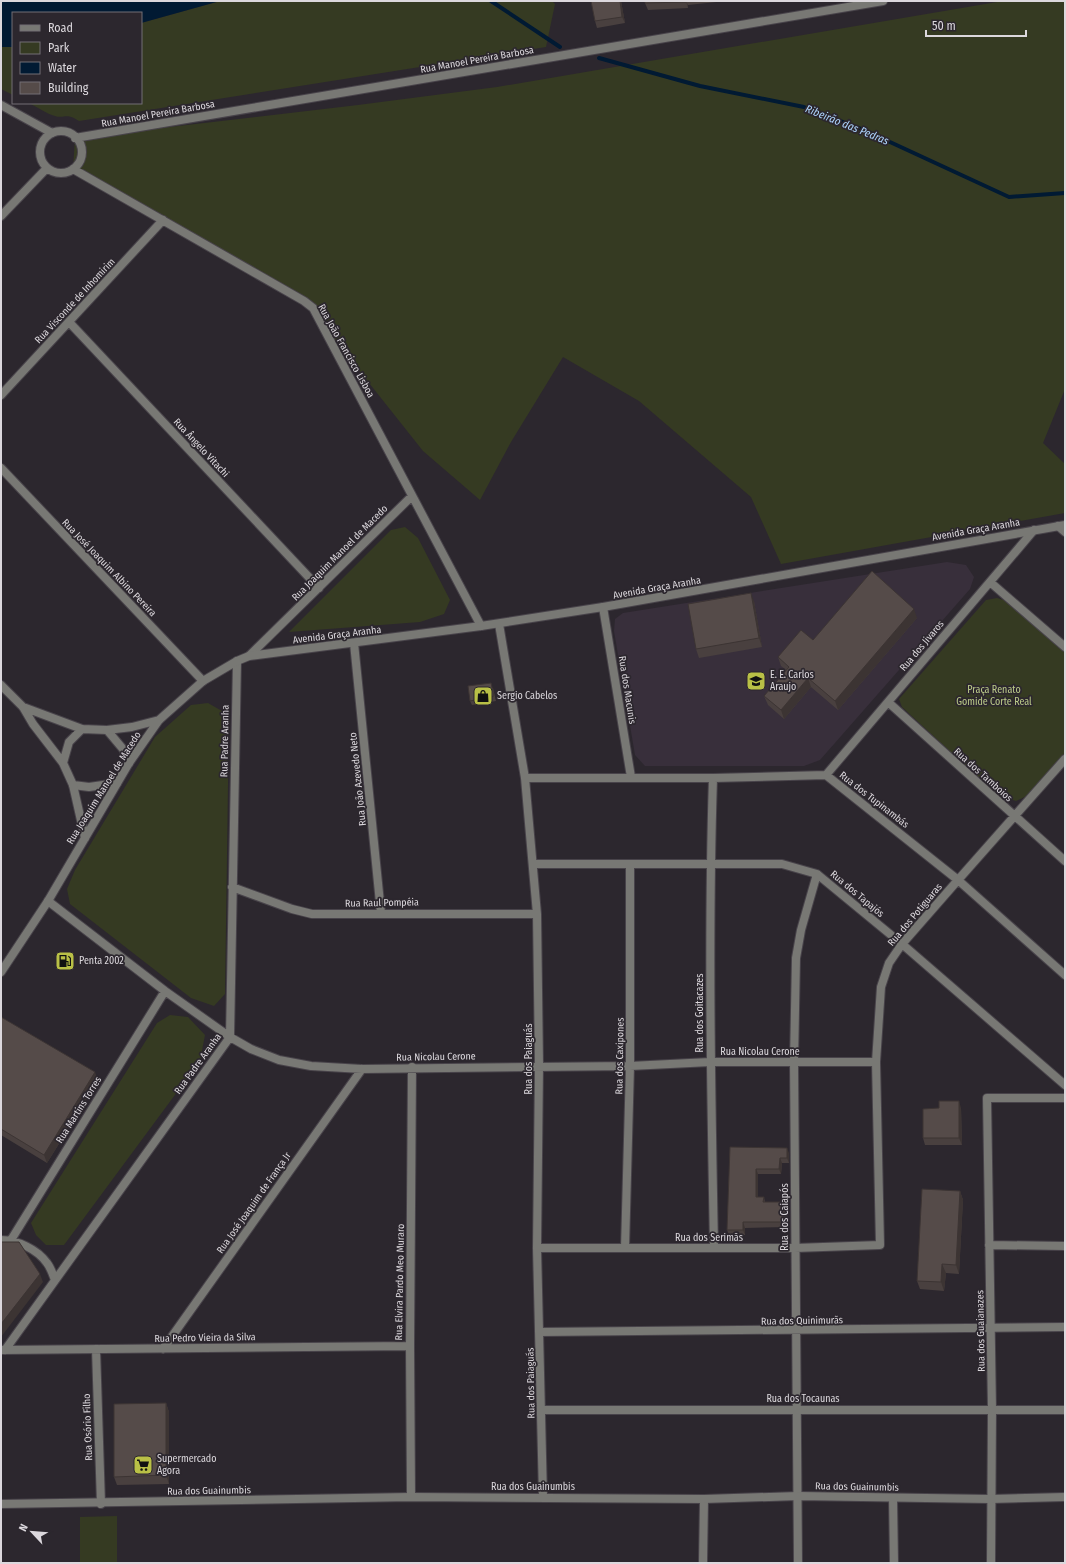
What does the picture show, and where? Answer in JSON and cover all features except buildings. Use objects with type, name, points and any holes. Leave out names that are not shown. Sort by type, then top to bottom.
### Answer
[{"type":"street","name":"Rua Manoel Pereira Barbosa","points":[[75,138],[883,1]]},
{"type":"street","points":[[1,105],[52,133]]},
{"type":"street","points":[[61,132],[70,134],[75,138],[80,144],[81,157],[73,169],[60,173],[47,168],[40,155],[40,148],[44,140],[52,133],[61,132]]},
{"type":"street","points":[[1,216],[47,168]]},
{"type":"street","name":"Rua João Francisco Lisboa","points":[[73,169],[304,301],[312,308],[481,626]]},
{"type":"street","name":"Rua Visconde de Inhomirim","points":[[1,395],[163,220]]},
{"type":"street","name":"Rua Ângelo Vitachi","points":[[69,322],[319,588]]},
{"type":"street","name":"Rua José Joaquim Albino Pereira","points":[[1,468],[204,681]]},
{"type":"street","name":"Rua Joaquim Manoel de Macedo","points":[[1,972],[48,901],[129,763],[159,720],[204,681],[237,661],[250,656],[412,496]]},
{"type":"street","points":[[1062,525],[1065,532]]},
{"type":"street","name":"Avenida Graça Aranha","points":[[250,656],[499,624],[603,607],[1062,525]]},
{"type":"street","name":"Rua dos Jivaros","points":[[826,775],[1034,530]]},
{"type":"street","points":[[990,582],[1065,647]]},
{"type":"street","name":"Rua dos Macunis","points":[[603,607],[631,777]]},
{"type":"street","name":"Rua dos Paiaguás","points":[[499,624],[524,778],[537,914],[540,1065],[537,1248],[543,1498]]},
{"type":"street","name":"Rua João Azevedo Neto","points":[[354,643],[381,913]]},
{"type":"street","name":"Rua Padre Aranha","points":[[3,1350],[230,1037],[237,661]]},
{"type":"street","points":[[2,690],[23,707],[82,729],[107,730],[132,727],[159,720]]},
{"type":"street","name":"Rua dos Tamboios","points":[[888,702],[1065,861]]},
{"type":"street","points":[[23,707],[32,724],[63,763],[73,785],[85,838]]},
{"type":"street","points":[[63,763],[69,742],[82,729]]},
{"type":"street","points":[[107,730],[123,749],[129,763]]},
{"type":"street","name":"Rua dos Potiguaras","points":[[880,1245],[876,1062],[881,987],[889,962],[902,944],[1065,759]]},
{"type":"street","name":"Rua dos Tupinambás","points":[[524,778],[713,778],[826,775],[958,880],[1065,975]]},
{"type":"street","name":"Rua dos Goitacazes","points":[[713,778],[710,865],[710,1062],[714,1247]]},
{"type":"street","points":[[73,785],[89,787],[117,783]]},
{"type":"street","name":"Rua dos Tapajós","points":[[533,864],[782,864],[817,874],[902,944],[1065,1085]]},
{"type":"street","name":"Rua dos Caxipones","points":[[625,1248],[630,1066],[630,865]]},
{"type":"street","name":"Rua dos Caiapós","points":[[798,1563],[794,1062],[796,958],[801,930],[817,874]]},
{"type":"street","name":"Rua Raul Pompéia","points":[[232,887],[292,909],[312,914],[537,914]]},
{"type":"street","name":"Rua Nicolau Cerone","points":[[48,901],[165,991],[230,1037],[251,1049],[279,1060],[311,1066],[362,1069],[540,1065],[630,1066],[710,1062],[876,1062]]},
{"type":"street","name":"Rua Martins Torres","points":[[10,1240],[165,991]]},
{"type":"street","name":"Rua Elvira Pardo Meo Muraro","points":[[411,1497],[410,1346],[412,1067]]},
{"type":"street","name":"Rua José Joaquim de França Jr","points":[[163,1349],[362,1069]]},
{"type":"street","name":"Rua dos Guaianazes","points":[[991,1563],[990,1498],[992,1410],[987,1098],[1065,1098]]},
{"type":"street","points":[[1,1240],[10,1240],[35,1251],[47,1263],[55,1280]]},
{"type":"street","name":"Rua dos Serimãs","points":[[537,1248],[795,1248],[880,1245]]},
{"type":"street","points":[[989,1245],[1065,1246]]},
{"type":"street","name":"Rua dos Quinimurãs","points":[[539,1332],[796,1331],[1065,1327]]},
{"type":"street","name":"Rua Pedro Vieira da Silva","points":[[3,1350],[410,1346]]},
{"type":"street","name":"Rua Osório Filho","points":[[96,1349],[101,1504]]},
{"type":"street","name":"Rua dos Tocaunas","points":[[542,1410],[1065,1410]]},
{"type":"street","name":"Rua dos Guainumbis","points":[[1,1504],[101,1504],[411,1497],[704,1499],[798,1496],[893,1498],[1065,1497]]},
{"type":"street","points":[[893,1498],[894,1563]]},
{"type":"street","points":[[702,1563],[704,1499]]},
{"type":"shaded area","name":"E. E. Carlos Araujo","points":[[947,562],[966,565],[974,577],[970,589],[820,760],[804,766],[645,766],[635,755],[614,631],[615,619],[623,613]]},
{"type":"green space","points":[[220,1],[552,1],[555,4],[546,47],[79,121],[68,116],[58,117],[52,115],[31,104],[142,104],[142,23]]},
{"type":"green space","points":[[1003,1],[1065,1],[1065,389],[1043,443],[1065,464],[1065,513],[781,564],[751,497],[639,401],[563,357],[511,442],[480,500],[423,451],[304,301],[73,169],[75,138],[497,87]]},
{"type":"green space","points":[[1,47],[12,47],[12,94],[1,89]]},
{"type":"green space","points":[[405,527],[418,538],[450,600],[444,614],[420,622],[289,632],[391,530]]},
{"type":"green space","name":"Praça Renato Gomide Corte Real","points":[[997,598],[1010,602],[1065,651],[1065,753],[1027,796],[1016,801],[997,795],[902,707],[899,699],[986,600]]},
{"type":"green space","points":[[208,703],[229,715],[225,994],[214,1006],[191,998],[70,904],[67,889],[75,870],[155,737],[191,705]]},
{"type":"green space","points":[[170,1015],[188,1017],[205,1035],[200,1061],[64,1245],[46,1245],[36,1235],[31,1223],[157,1023]]},
{"type":"green space","points":[[117,1516],[117,1563],[80,1563],[80,1517]]},
{"type":"water","points":[[1,1],[220,1],[142,23],[142,12],[12,12],[12,47],[1,47]]},
{"type":"waterway","name":"Ribeirão das Pedras","points":[[491,1],[560,47]]},
{"type":"waterway","name":"Ribeirão das Pedras","points":[[599,58],[700,86],[804,107],[864,130],[1009,197],[1065,193]]},
{"type":"place","name":"E. E. Carlos Araujo","points":[[756,681]]},
{"type":"place","name":"Sergio Cabelos","points":[[483,696]]},
{"type":"place","name":"Penta 2002","points":[[65,961]]},
{"type":"place","name":"Supermercado Agora","points":[[143,1465]]}]
